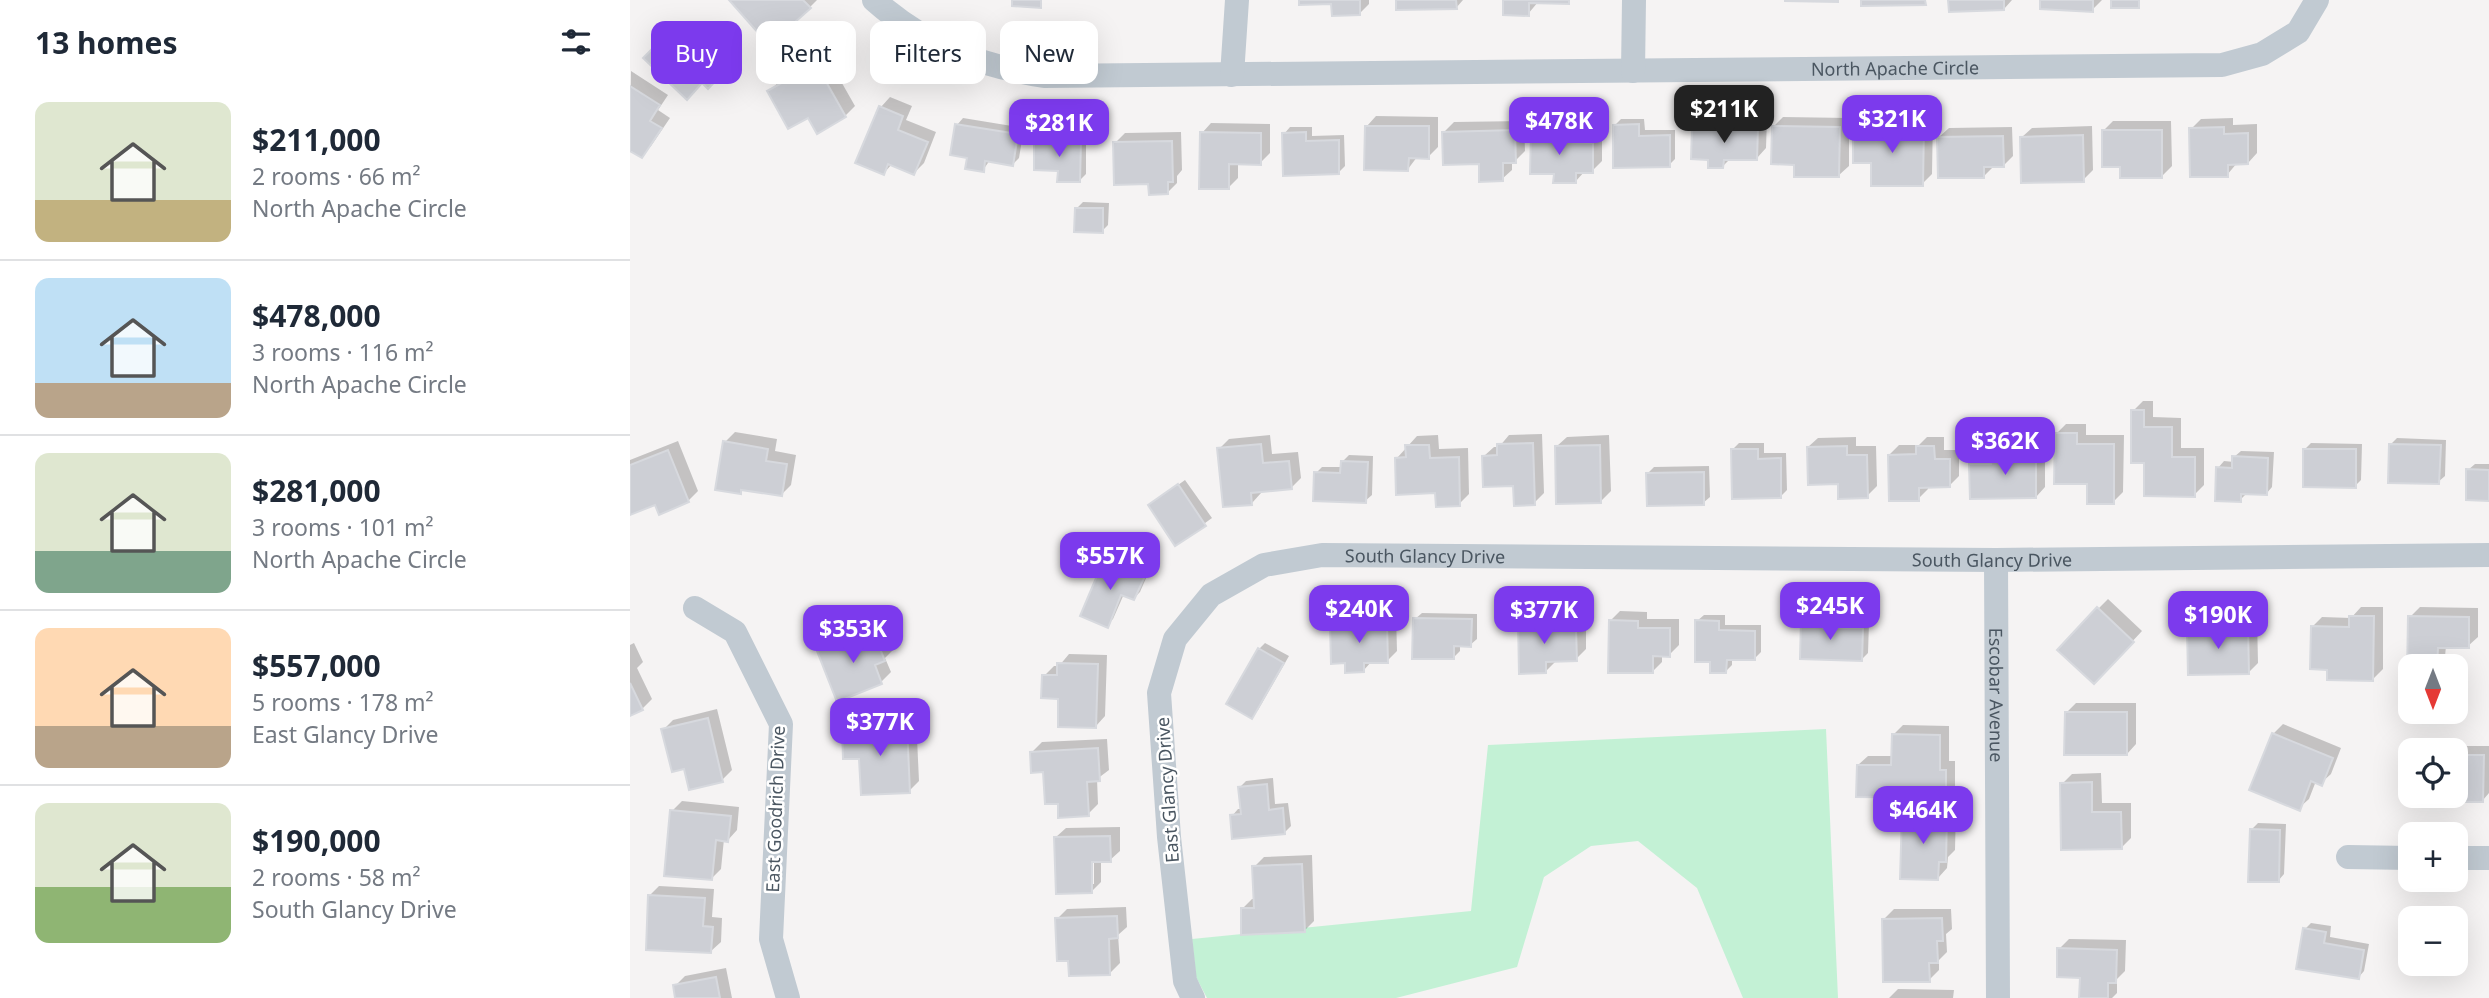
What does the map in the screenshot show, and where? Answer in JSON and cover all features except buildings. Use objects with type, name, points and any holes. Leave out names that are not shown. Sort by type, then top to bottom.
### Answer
[{"type":"street","name":"North Apache Circle","points":[[874,0],[896,19],[948,50],[999,68],[1044,76],[2222,65],[2262,54],[2298,32],[2317,0]]},
{"type":"street","points":[[1232,75],[1237,0]]},
{"type":"street","points":[[1633,71],[1634,0]]},
{"type":"street","name":"South Glancy Drive","points":[[1211,595],[1264,565],[1322,555],[1996,560],[2489,555]]},
{"type":"street","name":"Escobar Avenue","points":[[1996,560],[1998,998]]},
{"type":"street","name":"East Glancy Drive","points":[[1194,998],[1185,981],[1169,837],[1159,692],[1175,639],[1211,595]]},
{"type":"street","name":"East Goodrich Drive","points":[[695,608],[736,632],[781,724],[771,939],[788,998]]},
{"type":"street","points":[[2348,857],[2398,858]]},
{"type":"street","points":[[2468,858],[2489,858]]},
{"type":"green space","points":[[1826,729],[1838,998],[1743,998],[1697,888],[1638,841],[1591,846],[1544,877],[1517,967],[1396,998],[1207,998],[1196,977],[1192,939],[1471,911],[1488,745]]}]
